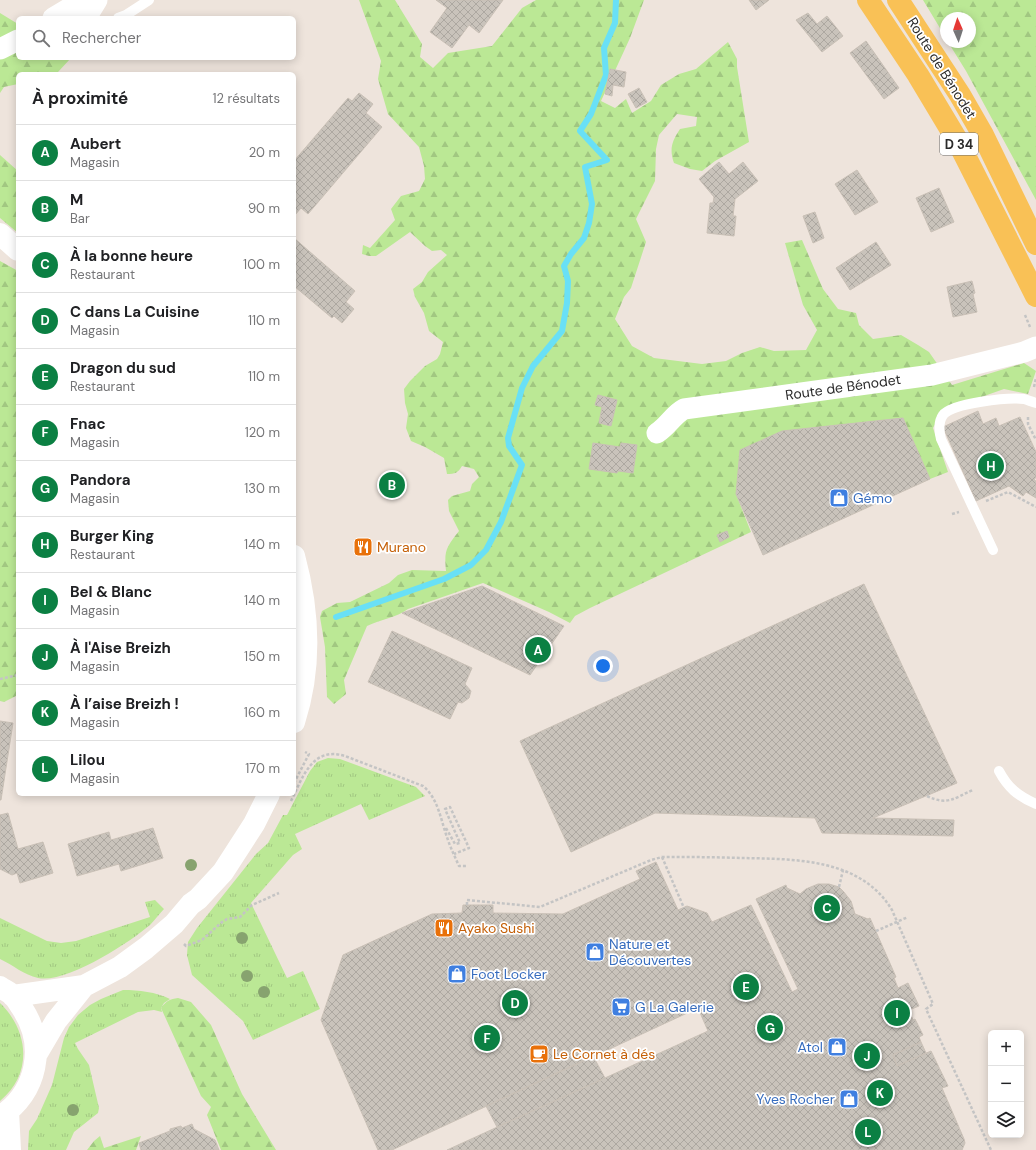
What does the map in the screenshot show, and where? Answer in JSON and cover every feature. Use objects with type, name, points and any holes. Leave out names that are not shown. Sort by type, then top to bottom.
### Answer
[{"type":"main road","name":"Route de Bénodet","points":[[868,0],[918,75],[957,140],[1036,296]]},
{"type":"main road","name":"Route de Bénodet","points":[[898,0],[964,102],[989,148],[1036,244]]},
{"type":"street","points":[[63,16],[83,0]]},
{"type":"street","points":[[87,16],[97,0]]},
{"type":"street","points":[[0,49],[16,41]]},
{"type":"street","points":[[0,56],[16,53]]},
{"type":"street","points":[[0,234],[16,248]]},
{"type":"street","name":"Route de Bénodet","points":[[657,433],[684,409],[932,375],[1024,352],[1036,347]]},
{"type":"street","points":[[296,563],[301,582],[307,633],[304,679],[296,713]]},
{"type":"street","points":[[191,904],[211,866],[253,796]]},
{"type":"street","points":[[36,1055],[56,1021],[84,986],[120,967],[146,948],[174,924],[191,904],[223,872],[254,824],[268,796]]},
{"type":"street","points":[[7,991],[84,986]]},
{"type":"street","points":[[7,991],[30,1022],[34,1037],[36,1055],[34,1073],[27,1089],[18,1102],[4,1114],[10,1150]]},
{"type":"lane","points":[[122,16],[149,0]]},
{"type":"lane","points":[[993,550],[941,439],[939,430],[941,419],[944,414],[950,410],[962,405],[1012,399],[1024,399],[1033,402]]},
{"type":"lane","points":[[999,771],[1006,784],[1036,804]]},
{"type":"path","points":[[1033,402],[1028,424],[1036,440]]},
{"type":"path","points":[[973,506],[1008,492],[1036,507]]},
{"type":"path","points":[[0,679],[16,675]]},
{"type":"path","points":[[296,779],[309,754],[305,752]]},
{"type":"path","points":[[296,790],[313,761],[326,755],[338,754],[423,786],[430,794],[444,825],[455,844],[460,843],[445,809],[450,807],[470,848],[454,854]]},
{"type":"path","points":[[927,796],[938,801],[946,802],[973,790]]},
{"type":"path","points":[[289,804],[293,796]]},
{"type":"path","points":[[444,825],[447,838],[459,866],[467,866]]},
{"type":"path","points":[[662,857],[684,908]]},
{"type":"path","points":[[468,905],[467,900],[540,907],[651,860],[662,857],[786,858],[827,865],[858,877],[870,885],[886,901],[897,923],[933,1004],[926,1009],[991,1150]]},
{"type":"path","points":[[839,887],[843,870]]},
{"type":"path","points":[[186,946],[202,940],[227,919],[240,917],[252,906],[279,893]]},
{"type":"path","points":[[876,931],[908,917]]},
{"type":"green space","points":[[359,0],[395,0],[422,44],[420,57],[433,68],[448,53],[492,46],[522,8],[536,0],[644,0],[630,38],[601,101],[615,108],[626,99],[632,113],[651,101],[661,85],[679,74],[696,69],[728,42],[737,59],[749,142],[715,161],[702,171],[690,169],[674,163],[672,153],[673,141],[680,129],[696,126],[697,117],[677,114],[659,135],[656,149],[655,181],[636,219],[646,242],[631,288],[624,297],[615,319],[632,346],[654,358],[702,364],[726,361],[742,353],[760,347],[774,351],[806,350],[817,330],[803,305],[785,243],[802,240],[823,289],[838,309],[856,313],[859,325],[873,339],[901,335],[929,352],[952,385],[1024,363],[1036,371],[1028,394],[1004,389],[942,411],[933,428],[948,472],[930,479],[903,418],[800,429],[740,450],[736,494],[751,532],[590,608],[575,616],[570,623],[549,612],[483,583],[408,609],[367,626],[344,680],[346,694],[334,704],[327,697],[325,647],[320,617],[322,611],[337,603],[350,602],[389,583],[398,575],[412,570],[446,571],[445,558],[447,550],[451,541],[459,531],[449,511],[448,500],[452,496],[470,491],[472,484],[479,477],[474,469],[462,466],[456,473],[447,474],[444,458],[411,441],[406,428],[408,414],[405,403],[404,389],[425,366],[437,359],[443,342],[429,331],[424,313],[415,297],[413,289],[422,282],[428,272],[447,255],[441,250],[432,251],[410,232],[376,256],[362,254],[363,245],[370,248],[395,220],[391,209],[401,196],[419,191],[425,179],[424,166],[419,147],[388,114],[378,79],[381,61]]},
{"type":"green space","points":[[923,0],[1036,0],[1036,200],[966,71],[952,48],[976,48],[976,12],[940,12],[940,28]]},
{"type":"green space","points":[[0,13],[16,23],[16,60],[69,60],[58,72],[16,72],[16,84],[4,87],[0,93]]},
{"type":"green space","points":[[0,155],[16,169],[16,231],[0,218]]},
{"type":"green space","points":[[0,261],[16,270],[16,696],[4,702],[0,701]]},
{"type":"green space","points":[[328,758],[340,759],[416,787],[425,796],[369,820],[361,804],[295,834],[302,849],[293,855],[251,903],[287,978],[303,971],[320,1009],[253,1040],[243,1021],[192,975],[187,955],[188,942],[197,928],[256,854],[268,843],[283,815],[287,815],[310,771],[317,762]]},
{"type":"green space","points":[[155,900],[164,909],[150,925],[128,942],[80,969],[50,978],[38,978],[23,972],[0,959],[0,918],[47,941],[61,943],[76,941],[150,917],[145,902]]},
{"type":"green space","points":[[123,990],[147,992],[170,999],[164,1003],[161,1008],[162,1012],[154,1010],[138,1012],[75,1043],[89,1065],[99,1108],[98,1113],[74,1132],[66,1150],[28,1150],[29,1131],[37,1119],[52,1085],[64,1038],[69,1027],[78,1015],[90,1005]]},
{"type":"green space","points":[[178,998],[191,1002],[211,1025],[242,1094],[276,1150],[221,1150],[207,1115],[211,1107],[201,1096],[161,1008],[168,1001]]},
{"type":"green space","points":[[0,1003],[10,1014],[17,1026],[23,1052],[22,1066],[18,1078],[11,1090],[0,1101]]},
{"type":"green space","points":[[100,1136],[104,1148],[141,1136],[136,1150],[87,1150]]},
{"type":"building","points":[[436,0],[503,0],[479,33],[469,25],[452,48],[430,32],[447,8]]},
{"type":"building","points":[[749,0],[769,0],[756,10]]},
{"type":"building","points":[[808,13],[817,24],[827,16],[843,36],[822,52],[796,20]]},
{"type":"building","points":[[866,41],[899,88],[884,99],[850,53]]},
{"type":"building","points":[[610,69],[626,72],[624,87],[613,85],[612,96],[605,94]]},
{"type":"building","points":[[639,88],[647,102],[636,108],[628,94]]},
{"type":"building","points":[[359,93],[373,104],[366,113],[382,127],[308,214],[301,208],[296,214],[296,159],[348,98],[352,101]]},
{"type":"building","points":[[719,162],[729,174],[743,162],[758,181],[735,199],[733,216],[736,216],[734,236],[707,233],[710,203],[713,203],[714,197],[699,179]]},
{"type":"building","points":[[857,170],[878,202],[855,215],[835,184]]},
{"type":"building","points":[[939,188],[954,222],[931,232],[916,198]]},
{"type":"building","points":[[815,212],[824,238],[813,243],[803,216]]},
{"type":"building","points":[[296,240],[355,291],[346,302],[354,309],[342,323],[334,316],[332,318],[296,288]]},
{"type":"building","points":[[876,242],[891,265],[850,290],[836,268]]},
{"type":"building","points":[[972,281],[977,312],[953,317],[947,287]]},
{"type":"building","points":[[598,395],[617,400],[611,426],[599,423],[602,407],[595,405]]},
{"type":"building","points":[[978,411],[983,424],[996,418],[999,426],[1020,417],[1036,452],[1036,477],[1034,480],[1036,481],[1036,498],[1026,492],[1023,496],[1009,486],[976,501],[943,427]]},
{"type":"building","points":[[903,418],[930,479],[763,555],[736,494],[740,450],[782,431]]},
{"type":"building","points":[[593,443],[620,447],[621,443],[637,445],[633,473],[618,471],[617,473],[589,469]]},
{"type":"building","points":[[727,531],[729,537],[720,542],[717,535]]},
{"type":"building","points":[[864,584],[957,783],[873,818],[954,820],[953,836],[822,833],[815,818],[655,813],[571,852],[520,741]]},
{"type":"building","points":[[482,586],[564,626],[530,675],[402,613]]},
{"type":"building","points":[[392,631],[472,668],[465,684],[471,691],[469,698],[462,703],[458,702],[450,719],[368,682]]},
{"type":"building","points":[[0,721],[13,723],[1,800],[0,800]]},
{"type":"building","points":[[8,813],[18,849],[43,842],[53,873],[20,883],[17,873],[12,875],[0,869],[0,815]]},
{"type":"building","points":[[153,828],[163,858],[121,871],[119,864],[77,876],[68,844],[109,832],[111,840]]},
{"type":"building","name":"G La Galerie","points":[[656,862],[678,910],[687,906],[707,913],[712,922],[751,905],[792,992],[798,989],[756,899],[786,885],[787,888],[800,894],[806,889],[818,884],[829,884],[839,887],[851,901],[855,914],[868,919],[870,918],[896,977],[894,978],[898,988],[908,983],[919,1006],[909,1010],[913,1020],[915,1019],[923,1035],[919,1037],[921,1042],[893,1055],[897,1066],[931,1051],[948,1086],[942,1088],[964,1139],[965,1143],[962,1150],[447,1150],[708,1031],[698,1008],[392,1150],[378,1150],[321,1020],[343,955],[432,914],[462,913],[463,905],[493,905],[493,913],[563,914],[640,879],[636,871]]},
{"type":"building","points":[[921,1042],[926,1053],[897,1066],[893,1055]]},
{"type":"building","points":[[593,1056],[605,1078],[497,1127],[486,1106]]},
{"type":"building","points":[[192,1124],[194,1129],[215,1140],[219,1150],[141,1150],[139,1143],[170,1131],[170,1129],[181,1126],[182,1128]]},
{"type":"waterway","points":[[336,617],[444,579],[471,565],[486,550],[501,522],[522,465],[509,446],[508,438],[522,388],[533,366],[562,331],[567,303],[568,281],[564,266],[571,254],[584,238],[589,223],[592,204],[585,167],[607,160],[580,131],[591,114],[606,75],[604,48],[615,23],[616,0]]},
{"type":"place","name":"Burger King","points":[[991,466]]},
{"type":"place","name":"M","points":[[392,485]]},
{"type":"place","name":"Gémo","points":[[839,498]]},
{"type":"place","name":"Murano","points":[[363,547]]},
{"type":"place","name":"Aubert","points":[[538,650]]},
{"type":"place","name":"À la bonne heure","points":[[827,908]]},
{"type":"place","name":"Ayako Sushi","points":[[444,928]]},
{"type":"place","name":"Nature et Découvertes","points":[[595,952]]},
{"type":"place","name":"Foot Locker","points":[[457,974]]},
{"type":"place","name":"Dragon du sud","points":[[746,987]]},
{"type":"place","name":"C dans La Cuisine","points":[[515,1003]]},
{"type":"place","name":"G La Galerie","points":[[621,1007]]},
{"type":"place","name":"Bel & Blanc","points":[[897,1013]]},
{"type":"place","name":"Pandora","points":[[770,1028]]},
{"type":"place","name":"Fnac","points":[[487,1038]]},
{"type":"place","name":"Atol","points":[[837,1047]]},
{"type":"place","name":"Le Cornet à dés","points":[[539,1054]]},
{"type":"place","name":"À l'Aise Breizh","points":[[867,1056]]},
{"type":"place","name":"À l’aise Breizh !","points":[[880,1093]]},
{"type":"place","name":"Yves Rocher","points":[[849,1099]]},
{"type":"place","name":"Lilou","points":[[868,1132]]}]
